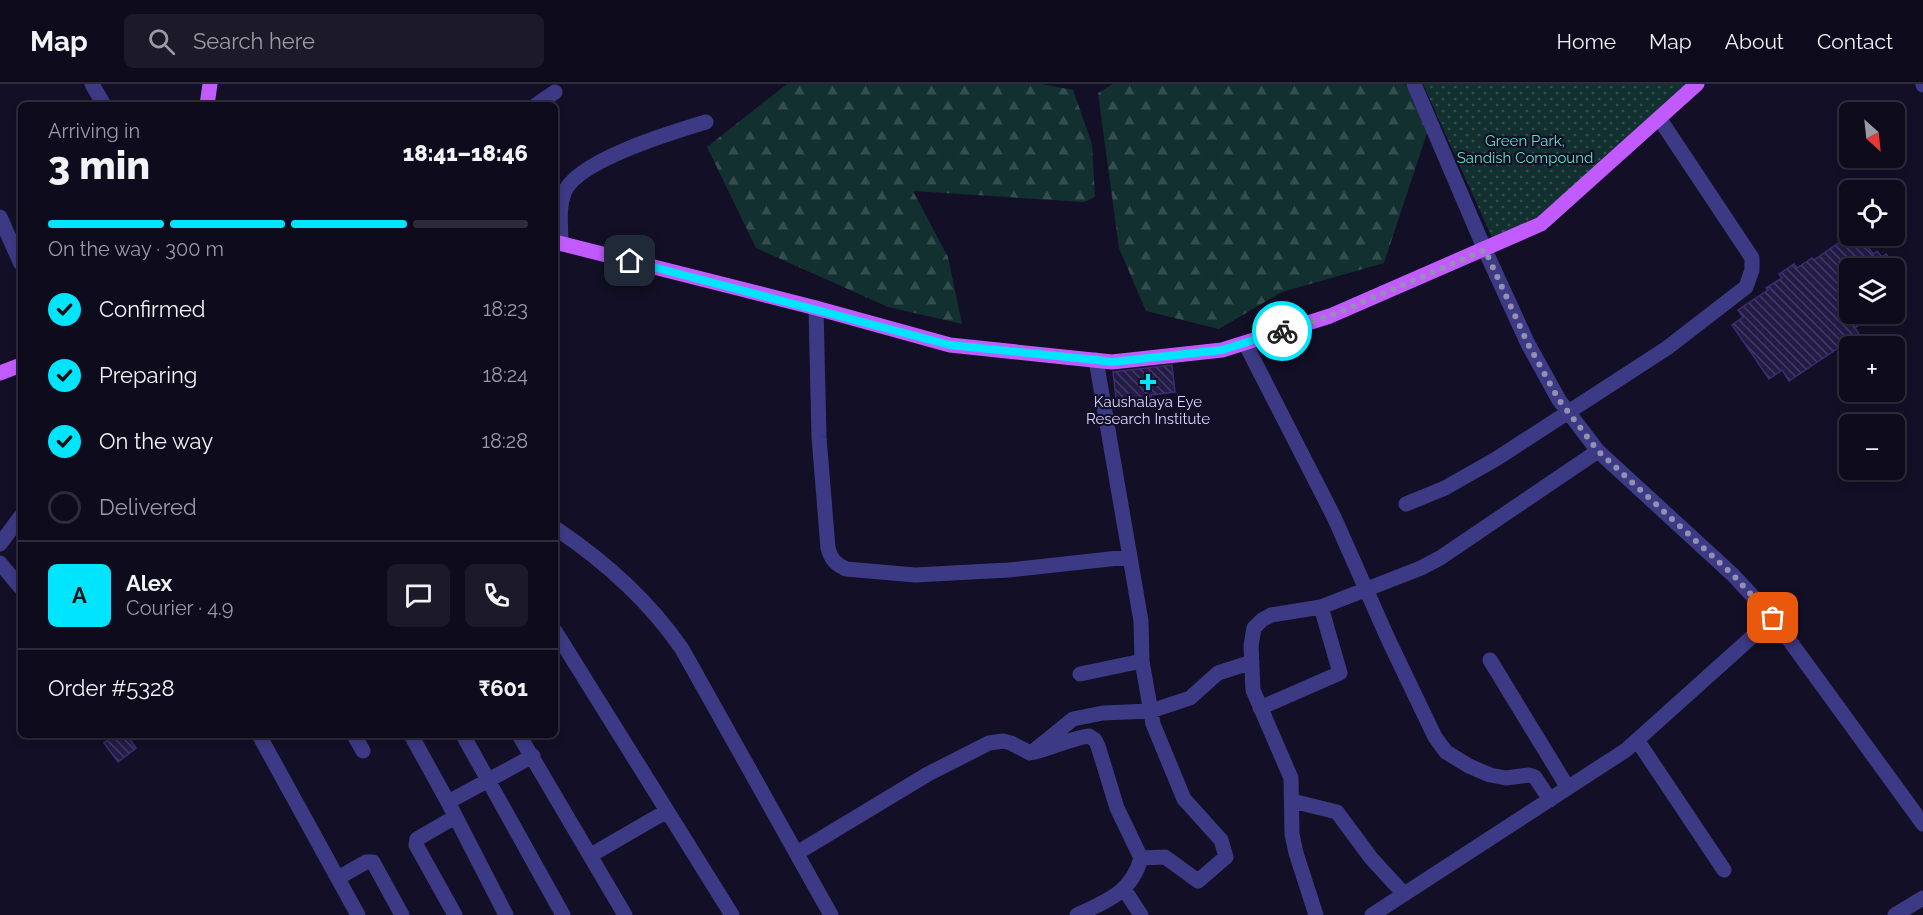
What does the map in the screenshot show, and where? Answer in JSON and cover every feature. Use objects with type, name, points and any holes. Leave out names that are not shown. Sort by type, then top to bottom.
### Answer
[{"type":"main road","points":[[207,102],[210,84]]},
{"type":"main road","points":[[558,243],[816,308],[950,345],[1112,362],[1222,350],[1330,316],[1541,224],[1697,84]]},
{"type":"main road","points":[[0,373],[18,366]]},
{"type":"street","points":[[92,84],[102,102]]},
{"type":"street","points":[[1414,84],[1528,344],[1559,400],[1598,451],[1733,575],[1773,618],[1923,824]]},
{"type":"street","points":[[540,102],[555,92]]},
{"type":"street","points":[[1406,504],[1445,488],[1569,412],[1667,348],[1746,287],[1752,270],[1752,258],[1659,118]]},
{"type":"street","points":[[558,243],[561,206],[564,192],[570,182],[588,169],[627,150],[657,137],[706,122]]},
{"type":"street","points":[[0,217],[17,245]]},
{"type":"street","points":[[816,308],[821,459],[828,548],[836,564],[846,568],[915,575],[1009,570],[1128,557]]},
{"type":"street","points":[[1245,343],[1329,507],[1435,737],[1446,752],[1490,775],[1506,778],[1529,775],[1535,777],[1550,800]]},
{"type":"street","points":[[1096,360],[1140,621],[1142,661],[1153,724],[1184,799],[1221,840],[1226,857],[1198,881],[1166,857],[1141,858]]},
{"type":"street","points":[[1316,915],[1292,834],[1292,778],[1253,690],[1251,646],[1254,628],[1271,615],[1321,607],[1368,590],[1440,558],[1598,451]]},
{"type":"street","points":[[0,544],[18,520]]},
{"type":"street","points":[[558,530],[582,546],[664,623],[682,649],[831,915]]},
{"type":"street","points":[[0,563],[18,584]]},
{"type":"street","points":[[1260,708],[1340,673],[1321,607]]},
{"type":"street","points":[[1372,915],[1626,750],[1773,618]]},
{"type":"street","points":[[558,636],[732,915]]},
{"type":"street","points":[[1490,660],[1568,788]]},
{"type":"street","points":[[1080,674],[1142,661]]},
{"type":"street","points":[[1030,753],[1073,720],[1103,713],[1151,711],[1191,698],[1218,673],[1252,662]]},
{"type":"street","points":[[797,853],[928,774],[988,743],[1011,742],[1030,753],[1089,736],[1095,740],[1117,808],[1141,858],[1133,879],[1124,889],[1077,915]]},
{"type":"street","points":[[261,738],[358,915]]},
{"type":"street","points":[[356,738],[363,751]]},
{"type":"street","points":[[413,738],[506,915]]},
{"type":"street","points":[[465,738],[563,915]]},
{"type":"street","points":[[521,738],[625,915]]},
{"type":"street","points":[[1637,740],[1724,870]]},
{"type":"street","points":[[448,802],[533,756]]},
{"type":"street","points":[[1292,801],[1337,812],[1371,858],[1404,894]]},
{"type":"street","points":[[591,855],[667,811]]},
{"type":"street","points":[[455,817],[417,839],[416,845],[455,915]]},
{"type":"street","points":[[338,878],[366,862],[373,862],[402,915]]},
{"type":"street","points":[[1124,889],[1141,915]]},
{"type":"street","points":[[1895,915],[1923,898]]},
{"type":"green space","points":[[787,84],[1042,84],[1073,90],[1092,144],[1095,197],[1084,202],[913,191],[948,257],[962,324],[888,307],[756,248],[707,147]]},
{"type":"green space","points":[[1113,84],[1405,84],[1430,124],[1384,263],[1282,292],[1219,329],[1146,311],[1119,248],[1098,93]]},
{"type":"green space","name":"Green Park, Sandish Compound","points":[[1423,84],[1697,84],[1541,224],[1494,242]]},
{"type":"building","points":[[1839,242],[1839,246],[1867,246],[1873,254],[1877,251],[1882,257],[1886,254],[1889,258],[1839,258],[1839,324],[1861,324],[1855,328],[1859,334],[1839,336],[1839,347],[1789,381],[1782,370],[1769,379],[1732,325],[1743,317],[1738,310],[1782,278],[1779,274],[1794,264],[1797,268],[1812,258],[1814,260]]},
{"type":"building","points":[[1172,365],[1175,392],[1151,395],[1152,404],[1117,408],[1113,372]]},
{"type":"building","points":[[111,738],[129,738],[136,748],[118,762],[104,743]]},
{"type":"way so far","points":[[1282,331],[1330,316],[1485,250],[1528,344],[1559,400],[1598,451],[1733,575],[1773,618]]},
{"type":"place","name":"Kaushalaya Eye Research Institute","points":[[1148,382]]},
{"type":"route","points":[[630,261],[950,345],[1112,362],[1222,350],[1282,331]]}]
